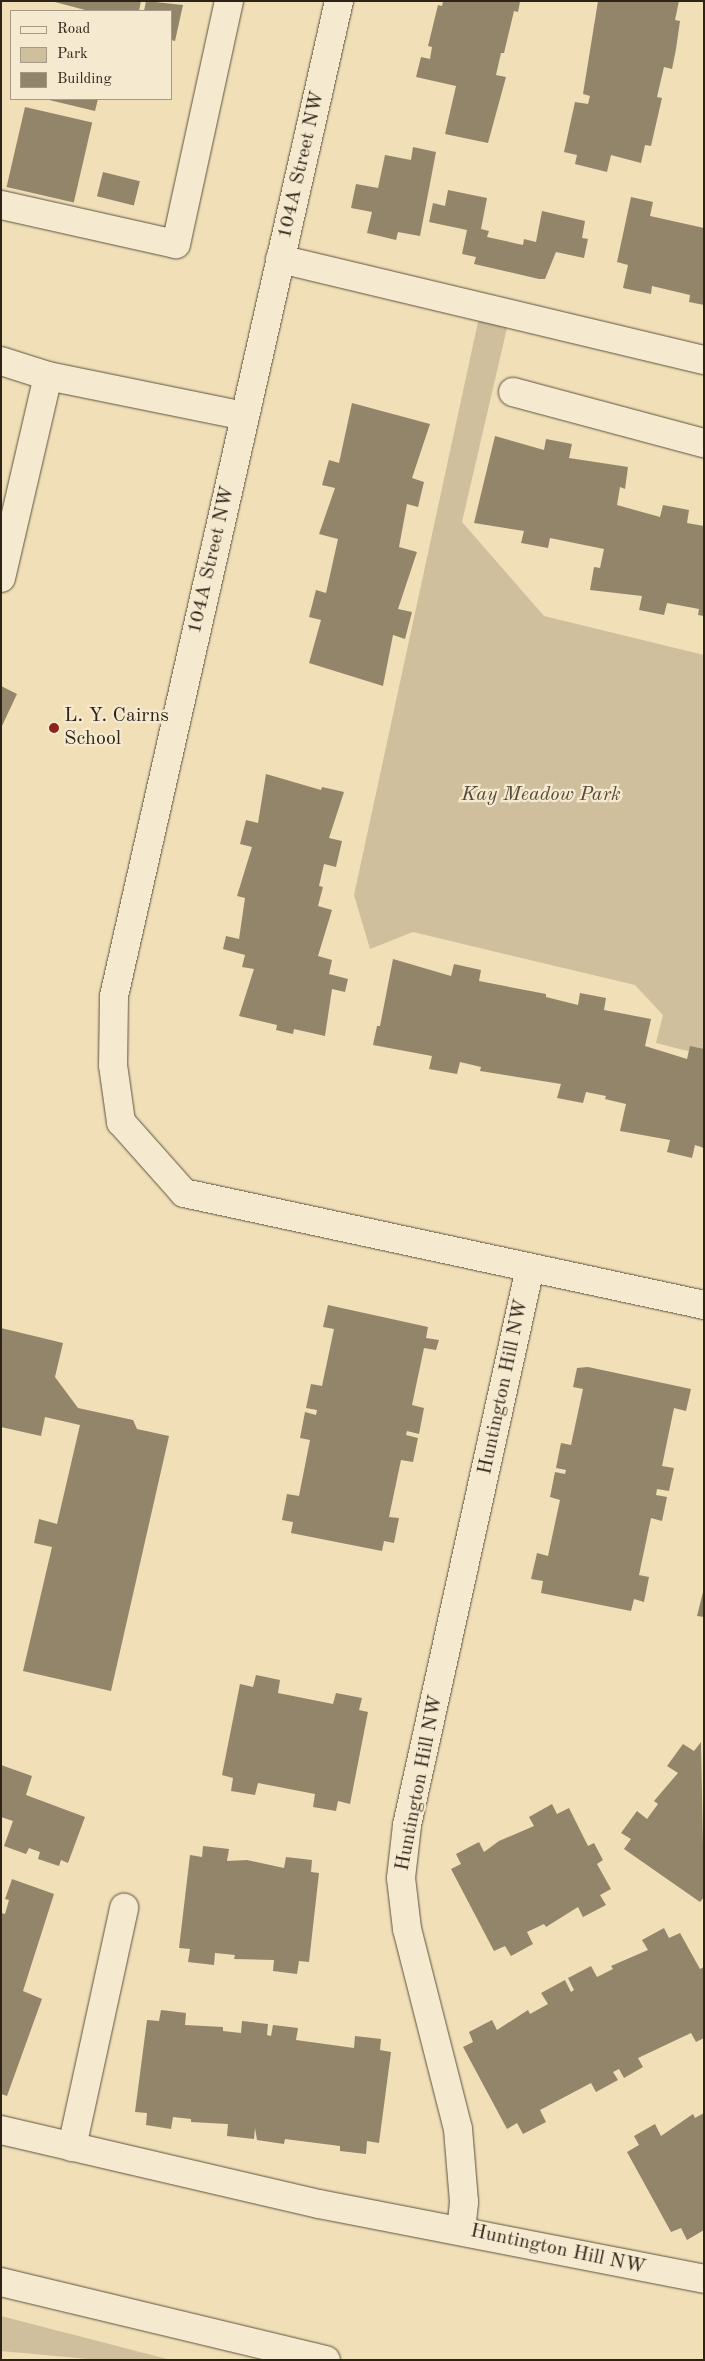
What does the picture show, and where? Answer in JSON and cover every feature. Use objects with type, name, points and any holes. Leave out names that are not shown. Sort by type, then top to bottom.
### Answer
[{"type":"street","points":[[1,205],[176,244],[229,1]]},
{"type":"street","name":"104A Street NW","points":[[339,1],[114,996],[113,1065],[121,1122],[184,1193],[530,1268]]},
{"type":"street","points":[[280,259],[704,360]]},
{"type":"street","points":[[1,361],[48,376],[245,416]]},
{"type":"street","points":[[1,578],[48,376]]},
{"type":"street","points":[[512,392],[704,443]]},
{"type":"street","points":[[530,1268],[704,1305]]},
{"type":"street","name":"Huntington Hill NW","points":[[530,1268],[408,1825],[401,1878],[407,1929],[458,2129],[464,2202],[461,2231],[704,2280]]},
{"type":"street","points":[[72,2147],[124,1908]]},
{"type":"street","points":[[1,2130],[319,2204],[461,2231]]},
{"type":"street","points":[[1,2282],[326,2360]]},
{"type":"green space","name":"Kay Meadow Park","points":[[481,308],[510,315],[462,522],[544,616],[704,655],[704,1055],[656,1043],[663,1015],[635,985],[413,932],[370,949],[354,895]]},
{"type":"green space","points":[[1,2316],[171,2360],[99,2360],[1,2351]]},
{"type":"building","points":[[51,1],[141,1],[139,10],[85,10]]},
{"type":"building","points":[[146,1],[183,5],[175,41],[172,40],[172,10],[144,10]]},
{"type":"building","points":[[443,1],[525,1],[520,2],[518,12],[514,11],[504,53],[501,53],[496,75],[506,77],[488,143],[445,134],[456,86],[416,77],[421,57],[430,59],[432,47],[428,46],[438,5],[442,6]]},
{"type":"building","points":[[598,1],[679,1],[675,20],[680,21],[676,49],[672,69],[664,67],[657,97],[662,98],[651,146],[645,145],[641,163],[611,155],[607,172],[575,164],[577,155],[564,152],[575,102],[588,104],[590,96],[583,94]]},
{"type":"building","points":[[49,100],[98,100],[95,111]]},
{"type":"building","points":[[25,107],[92,123],[74,202],[7,187]]},
{"type":"building","points":[[413,147],[436,152],[420,236],[398,232],[396,240],[367,233],[372,212],[351,208],[356,184],[378,188],[385,155],[411,160]]},
{"type":"building","points":[[103,172],[140,181],[134,205],[97,196]]},
{"type":"building","points":[[448,190],[487,198],[481,229],[489,231],[487,237],[523,245],[524,239],[536,242],[542,211],[585,221],[582,238],[588,239],[584,258],[556,252],[545,279],[474,264],[476,257],[462,254],[467,230],[429,222],[433,203],[445,206]]},
{"type":"building","points":[[631,197],[653,202],[650,216],[704,228],[704,305],[689,302],[690,295],[652,286],[651,294],[623,288],[628,265],[617,262]]},
{"type":"building","points":[[352,403],[430,424],[412,478],[424,482],[418,507],[407,504],[399,547],[417,552],[398,609],[412,612],[405,639],[393,635],[383,686],[309,663],[321,620],[309,617],[316,590],[326,593],[338,539],[319,534],[335,488],[322,485],[329,460],[339,463]]},
{"type":"building","points":[[495,436],[544,450],[546,439],[572,444],[569,458],[628,467],[625,489],[620,487],[617,505],[660,517],[663,505],[689,510],[687,523],[704,526],[704,616],[698,615],[699,609],[667,603],[664,615],[639,610],[642,596],[590,590],[594,567],[600,568],[604,549],[550,538],[548,548],[521,543],[524,531],[474,523]]},
{"type":"building","points":[[1,686],[17,694],[1,728]]},
{"type":"building","points":[[266,774],[321,790],[322,787],[344,792],[329,838],[342,841],[336,867],[324,864],[319,886],[323,887],[318,906],[332,910],[318,956],[332,960],[329,974],[348,979],[345,992],[332,989],[325,1036],[294,1029],[293,1034],[276,1030],[277,1025],[239,1016],[254,969],[242,967],[245,955],[223,949],[226,936],[239,939],[245,898],[237,896],[252,847],[240,844],[246,820],[258,823]]},
{"type":"building","points":[[393,959],[451,976],[454,964],[481,970],[479,981],[546,994],[546,997],[578,1005],[580,993],[606,998],[604,1010],[651,1019],[645,1046],[687,1059],[690,1046],[704,1049],[704,1148],[695,1145],[692,1158],[667,1152],[670,1140],[620,1131],[626,1104],[605,1099],[606,1096],[586,1092],[583,1103],[557,1098],[561,1084],[480,1071],[481,1067],[460,1062],[457,1074],[429,1069],[432,1056],[373,1045],[377,1026],[380,1026]]},
{"type":"building","points":[[328,1305],[428,1327],[426,1338],[439,1340],[436,1350],[424,1348],[412,1405],[424,1408],[419,1434],[407,1431],[406,1435],[418,1438],[413,1462],[401,1460],[389,1517],[399,1518],[394,1543],[384,1541],[382,1551],[291,1533],[293,1522],[282,1520],[287,1494],[299,1496],[310,1440],[300,1438],[305,1412],[316,1415],[317,1410],[306,1408],[311,1384],[322,1386],[334,1329],[323,1327]]},
{"type":"building","points":[[1,1328],[63,1343],[55,1377],[78,1408],[133,1420],[137,1429],[169,1436],[111,1691],[23,1671],[52,1547],[34,1543],[39,1519],[57,1524],[80,1425],[45,1417],[41,1436],[1,1427]]},
{"type":"building","points":[[588,1367],[691,1389],[686,1411],[674,1408],[662,1466],[674,1468],[669,1491],[657,1489],[656,1495],[667,1497],[662,1521],[651,1518],[639,1575],[649,1577],[644,1602],[634,1599],[631,1611],[541,1593],[543,1581],[531,1579],[537,1553],[548,1556],[560,1500],[550,1497],[555,1472],[565,1474],[566,1470],[556,1468],[561,1443],[571,1445],[583,1389],[573,1387],[577,1368]]},
{"type":"building","points":[[704,1588],[704,1617],[697,1616]]},
{"type":"building","points":[[256,1675],[280,1680],[278,1693],[333,1704],[336,1693],[362,1698],[359,1710],[368,1712],[350,1804],[338,1801],[336,1811],[313,1807],[315,1794],[258,1783],[255,1795],[231,1791],[233,1778],[222,1775],[240,1684],[253,1687]]},
{"type":"building","points":[[701,1742],[704,1897],[700,1902],[624,1849],[631,1839],[621,1833],[637,1811],[647,1819],[658,1804],[654,1801],[678,1773],[667,1766],[683,1744],[694,1751]]},
{"type":"building","points":[[1,1765],[32,1776],[26,1795],[85,1817],[68,1863],[61,1860],[59,1866],[38,1859],[40,1852],[29,1848],[26,1854],[4,1846],[13,1821],[1,1817]]},
{"type":"building","points":[[552,1804],[557,1814],[569,1808],[588,1846],[594,1843],[603,1860],[597,1864],[611,1889],[600,1895],[606,1905],[583,1917],[578,1907],[546,1927],[544,1924],[527,1932],[533,1944],[511,1956],[505,1946],[494,1951],[451,1869],[461,1864],[456,1854],[479,1842],[484,1852],[499,1841],[534,1826],[529,1817]]},
{"type":"building","points":[[203,1846],[229,1849],[227,1861],[247,1860],[284,1868],[286,1857],[312,1860],[311,1872],[319,1873],[309,1962],[299,1961],[297,1974],[273,1971],[274,1960],[234,1959],[235,1955],[215,1953],[214,1965],[188,1962],[190,1949],[179,1948],[190,1855],[202,1857]]},
{"type":"building","points":[[12,1879],[54,1894],[23,1991],[42,1999],[7,2096],[1,2094],[1,1913],[5,1914],[9,1900],[5,1899]]},
{"type":"building","points":[[664,1928],[669,1938],[680,1933],[700,1969],[704,1967],[704,2038],[696,2042],[691,2033],[638,2058],[643,2067],[624,2078],[619,2069],[613,2072],[618,2080],[596,2092],[591,2083],[540,2110],[546,2122],[523,2134],[517,2123],[507,2129],[463,2047],[473,2042],[469,2032],[492,2020],[497,2030],[528,2010],[530,2014],[548,2004],[541,1993],[565,1980],[571,1992],[574,1990],[568,1978],[591,1966],[597,1977],[613,1969],[611,1966],[648,1950],[642,1940]]},
{"type":"building","points":[[161,2010],[186,2013],[185,2025],[223,2027],[223,2031],[241,2033],[242,2021],[268,2024],[267,2035],[271,2036],[273,2025],[298,2028],[296,2040],[354,2048],[355,2036],[381,2039],[380,2050],[391,2052],[379,2143],[367,2141],[366,2154],[340,2151],[340,2146],[285,2139],[284,2144],[257,2140],[255,2128],[254,2139],[227,2136],[228,2124],[191,2122],[191,2119],[173,2117],[171,2129],[146,2125],[147,2113],[135,2112],[147,2020],[159,2021]]},
{"type":"building","points":[[704,2113],[704,2230],[687,2240],[681,2228],[671,2232],[627,2152],[639,2145],[634,2136],[655,2124],[661,2136],[693,2114],[695,2118]]},
{"type":"place","name":"L. Y. Cairns School","points":[[54,728]]}]
